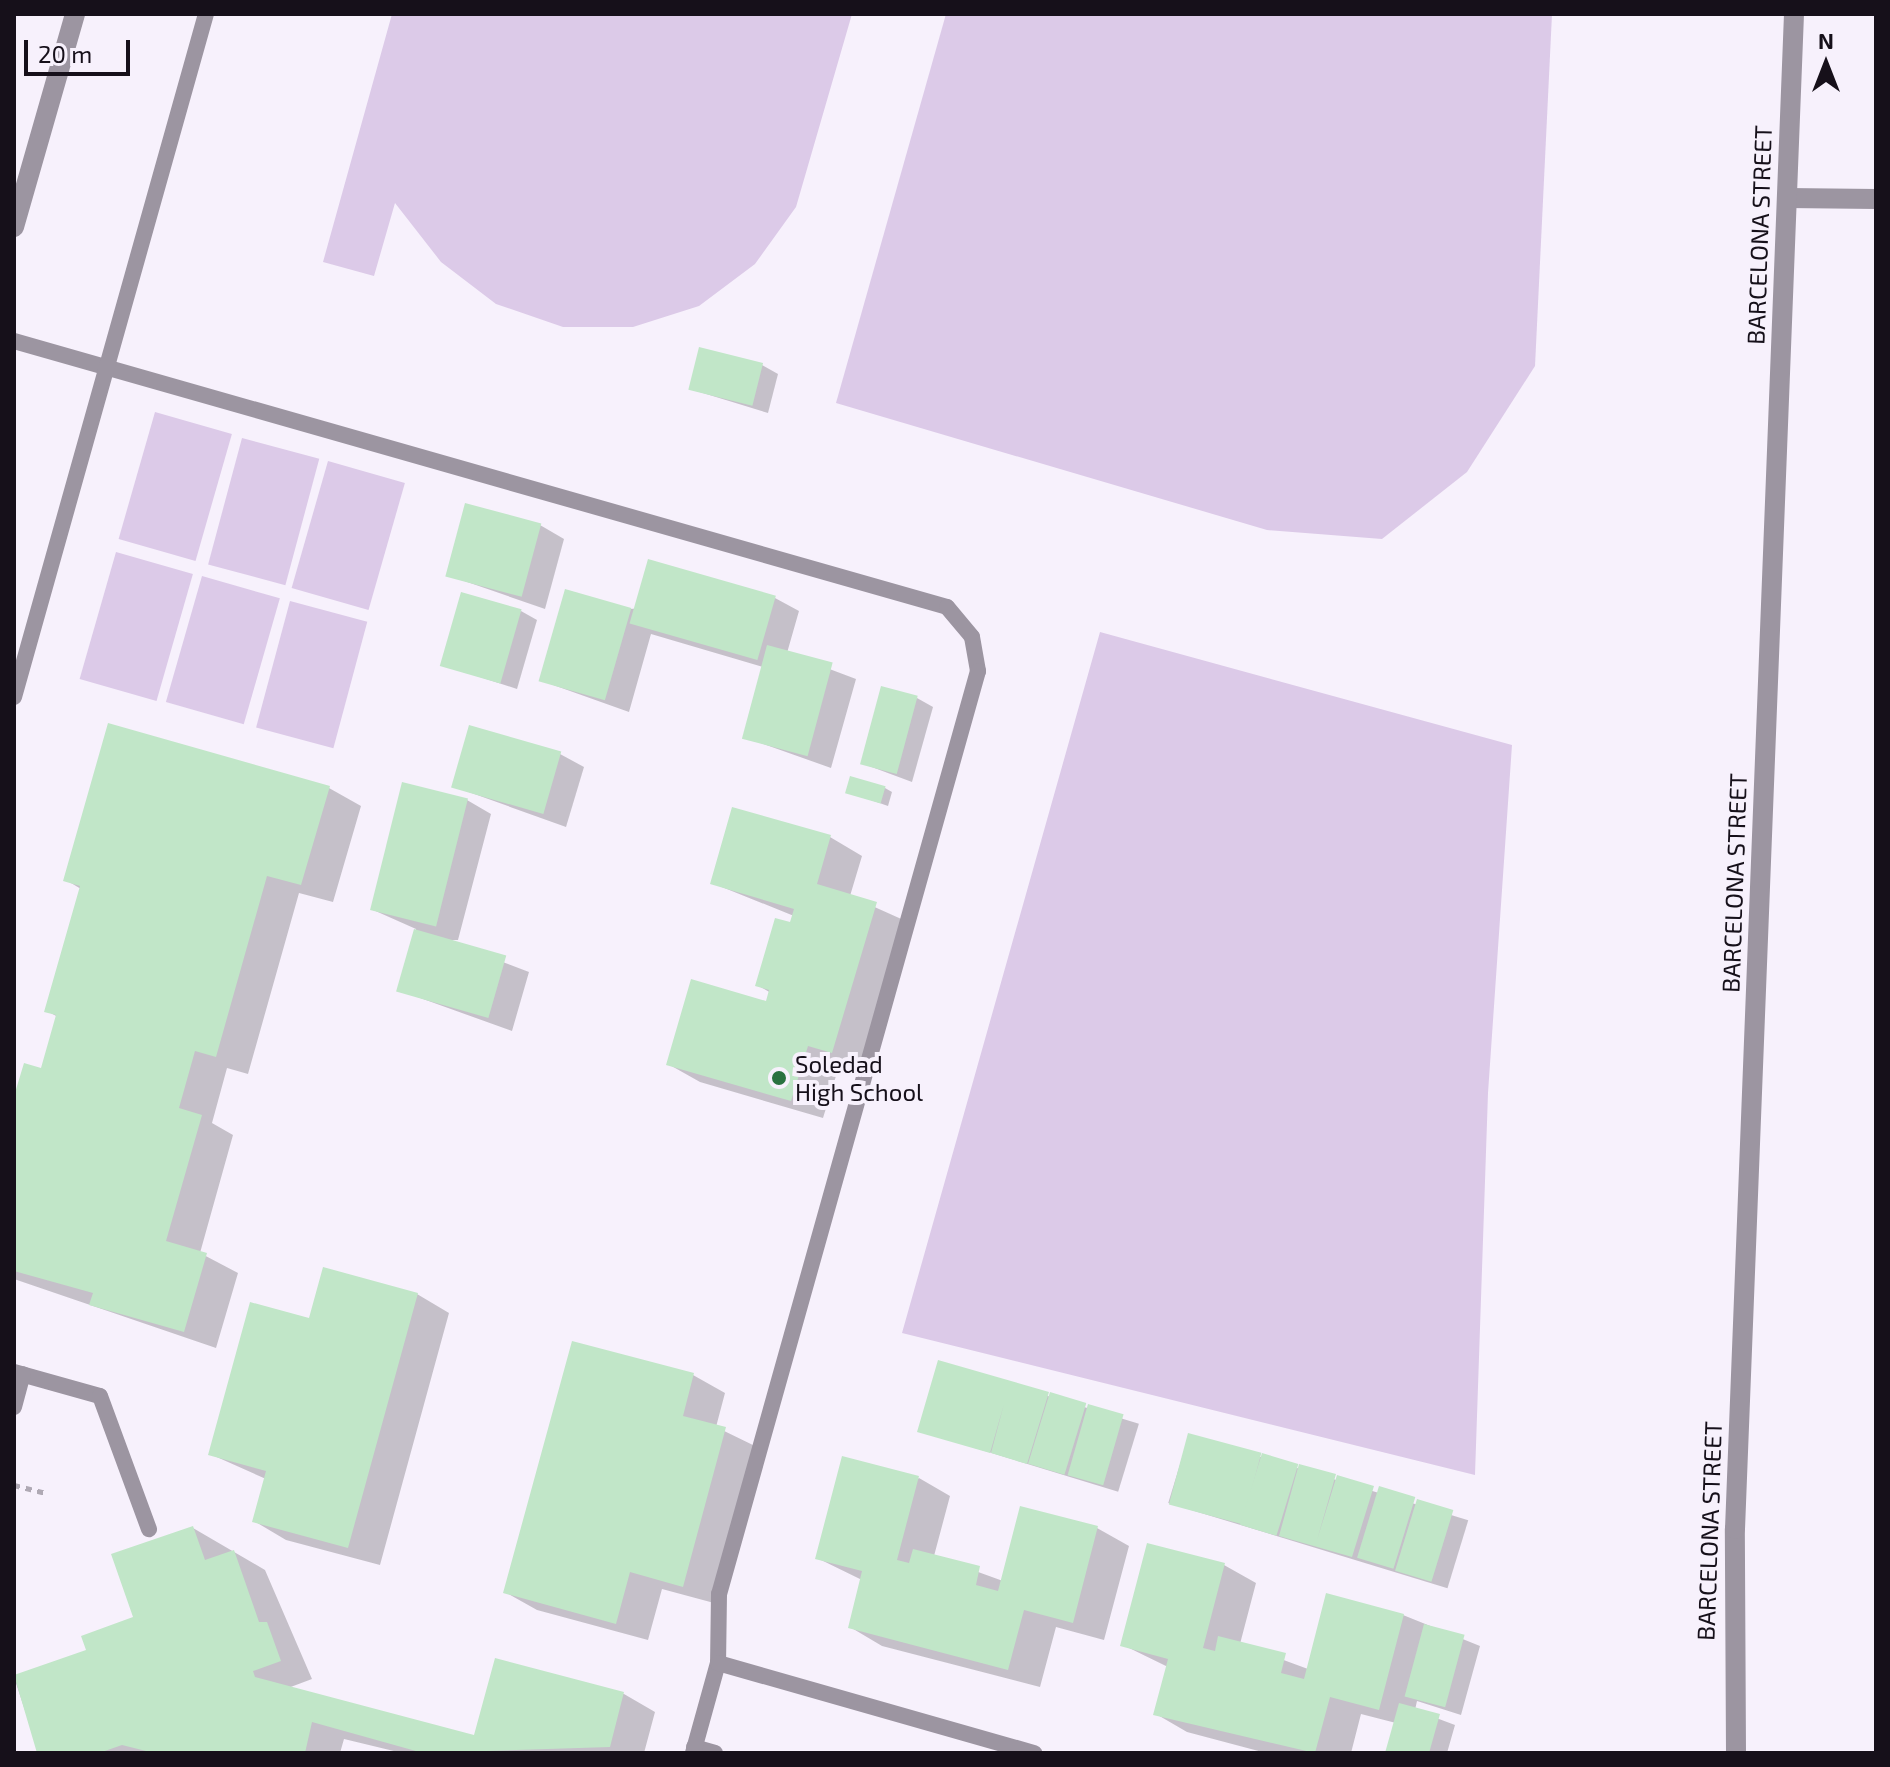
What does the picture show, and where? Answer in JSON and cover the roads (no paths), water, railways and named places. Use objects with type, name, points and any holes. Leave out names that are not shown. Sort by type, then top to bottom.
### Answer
[{"type":"street","points":[[14,227],[75,14]]},
{"type":"street","name":"BARCELONA STREET","points":[[1736,1753],[1735,1529],[1794,14]]},
{"type":"street","points":[[1787,198],[1876,199]]},
{"type":"lane","points":[[14,697],[206,14]]},
{"type":"lane","points":[[14,341],[947,607],[972,637],[978,671],[719,1594],[718,1663],[694,1750],[715,1753]]},
{"type":"lane","points":[[14,1407],[18,1373],[100,1396],[149,1529]]},
{"type":"lane","points":[[718,1663],[1034,1753]]},
{"type":"place","name":"Soledad High School","points":[[779,1078]]}]
